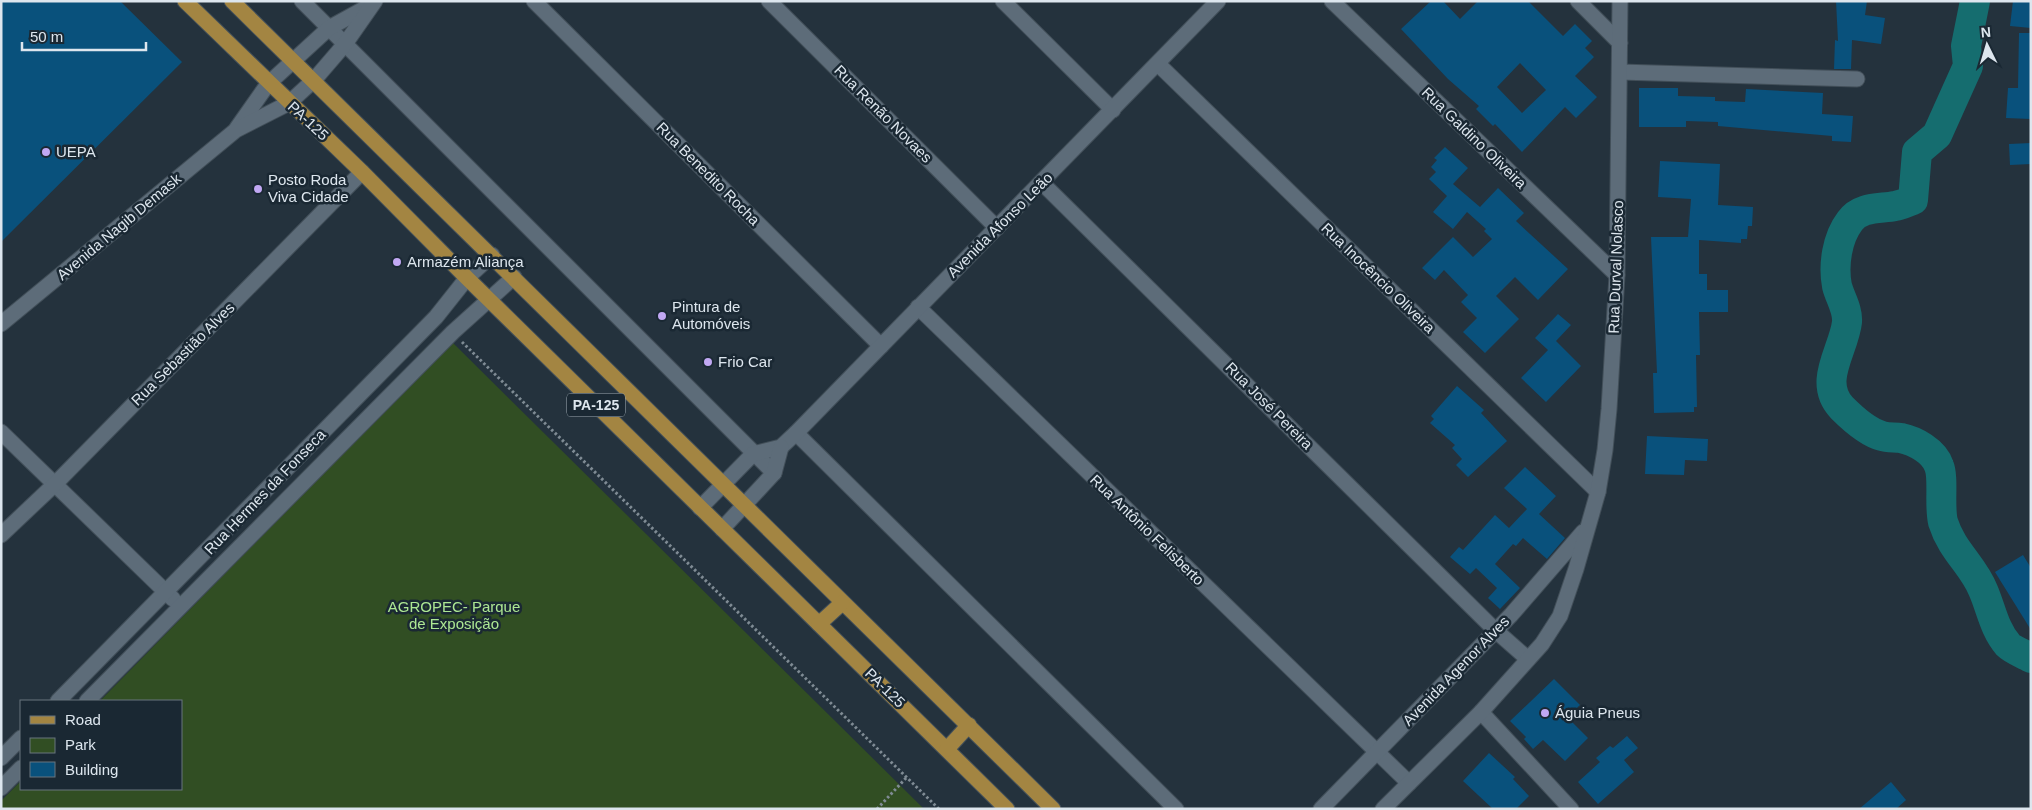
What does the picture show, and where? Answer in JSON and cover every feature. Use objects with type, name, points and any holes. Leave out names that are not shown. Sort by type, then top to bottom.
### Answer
[{"type":"main road","name":"PA-125","points":[[185,1],[268,84],[362,172],[489,300],[1007,809]]},
{"type":"main road","name":"PA-125","points":[[232,1],[1053,809]]},
{"type":"main road","points":[[819,624],[842,603]]},
{"type":"main road","points":[[948,749],[969,726]]},
{"type":"street","points":[[302,1],[774,473]]},
{"type":"street","name":"Rua Benedito Rocha","points":[[534,1],[881,346]]},
{"type":"street","name":"Rua Renão Novaes","points":[[769,1],[997,228]]},
{"type":"street","points":[[1003,1],[1113,110]]},
{"type":"street","name":"Avenida Afonso Leão","points":[[754,454],[781,447],[796,433],[1218,1]]},
{"type":"street","name":"Rua Galdino Oliveira","points":[[1332,1],[1617,275]]},
{"type":"street","points":[[1578,1],[1620,42]]},
{"type":"street","name":"Rua Durval Nolasco","points":[[1382,809],[1481,712],[1553,630],[1560,616],[1576,569],[1598,492],[1605,450],[1617,275],[1620,1]]},
{"type":"street","name":"Avenida Nagib Demask","points":[[236,130],[268,84],[329,28],[373,3]]},
{"type":"street","name":"Avenida Nagib Demask","points":[[1,324],[236,130],[289,103],[314,80],[344,44],[373,3]]},
{"type":"street","name":"Rua Inocêncio Oliveira","points":[[1158,64],[1598,492]]},
{"type":"street","points":[[1620,72],[1857,78]]},
{"type":"street","name":"Rua Sebastião Alves","points":[[1,535],[55,484],[362,172]]},
{"type":"street","name":"Rua José Pereira","points":[[1042,183],[1495,630],[1528,659]]},
{"type":"street","name":"Rua Hermes da Fonseca","points":[[59,700],[436,317],[467,278],[492,255]]},
{"type":"street","points":[[88,700],[453,332],[514,277]]},
{"type":"street","name":"Rua Antônio Felisberto","points":[[918,307],[1409,783]]},
{"type":"street","points":[[1,432],[181,607]]},
{"type":"street","points":[[796,433],[1176,809]]},
{"type":"street","points":[[722,529],[774,473],[781,447]]},
{"type":"street","points":[[700,508],[754,454]]},
{"type":"street","name":"Avenida Agenor Alves","points":[[1321,809],[1495,630],[1586,529]]},
{"type":"street","points":[[1481,712],[1571,809]]},
{"type":"street","points":[[1,758],[20,739]]},
{"type":"street","points":[[1,788],[20,769]]},
{"type":"path","points":[[461,342],[939,809]]},
{"type":"path","points":[[877,809],[907,777]]},
{"type":"green space","name":"AGROPEC- Parque de Exposição","points":[[452,342],[924,809],[1,809],[1,801],[20,782],[20,790],[182,790],[182,700],[101,700]]},
{"type":"building","name":"UEPA","points":[[1,1],[120,1],[182,62],[1,242]]},
{"type":"building","points":[[1431,1],[1443,1],[1460,19],[1478,1],[1528,1],[1563,36],[1575,24],[1592,41],[1585,48],[1594,57],[1575,76],[1597,97],[1576,118],[1565,107],[1522,152],[1495,124],[1493,126],[1476,109],[1479,106],[1448,79],[1401,29]],"holes":[[[1520,63],[1546,90],[1522,113],[1497,87]]]},
{"type":"building","points":[[1836,1],[1867,1],[1865,15],[1885,18],[1881,44],[1852,40],[1851,69],[1834,69],[1835,40],[1838,41]]},
{"type":"building","points":[[2013,1],[2031,1],[2031,28],[2010,26]]},
{"type":"building","points":[[2019,33],[2031,33],[2031,119],[2006,118],[2008,88],[2018,88]]},
{"type":"building","points":[[1639,88],[1678,88],[1678,96],[1715,97],[1715,101],[1745,102],[1746,89],[1823,93],[1822,114],[1853,116],[1851,142],[1832,141],[1832,136],[1718,126],[1718,122],[1686,121],[1686,127],[1639,127]]},
{"type":"building","points":[[2031,143],[2031,164],[2010,165],[2009,144]]},
{"type":"building","points":[[1445,147],[1468,168],[1453,184],[1480,207],[1498,188],[1524,213],[1516,221],[1568,269],[1538,300],[1515,277],[1496,296],[1519,319],[1485,353],[1463,332],[1477,318],[1461,302],[1468,295],[1444,270],[1435,280],[1422,268],[1453,237],[1473,257],[1492,239],[1484,231],[1486,229],[1467,212],[1453,229],[1433,212],[1447,196],[1429,179],[1436,172],[1431,167],[1437,160],[1434,158]]},
{"type":"building","points":[[1660,161],[1720,164],[1718,205],[1753,207],[1752,226],[1748,226],[1747,239],[1741,239],[1741,243],[1699,240],[1699,274],[1707,274],[1707,290],[1728,290],[1728,312],[1699,312],[1700,355],[1696,355],[1697,407],[1694,407],[1694,412],[1654,413],[1653,373],[1657,373],[1651,237],[1688,237],[1691,199],[1658,197]]},
{"type":"building","points":[[1558,314],[1571,325],[1556,341],[1581,366],[1546,402],[1521,378],[1548,350],[1535,338]]},
{"type":"building","points":[[1457,386],[1484,410],[1481,413],[1507,441],[1468,477],[1456,465],[1462,459],[1452,448],[1455,445],[1430,423],[1434,419],[1431,416]]},
{"type":"building","points":[[1647,436],[1708,439],[1707,461],[1685,460],[1684,475],[1645,474]]},
{"type":"building","points":[[1525,467],[1556,496],[1539,514],[1565,538],[1547,559],[1523,538],[1516,546],[1513,544],[1495,564],[1520,588],[1500,609],[1488,598],[1497,588],[1476,568],[1470,574],[1450,557],[1459,547],[1463,550],[1495,515],[1509,528],[1527,509],[1504,488]]},
{"type":"building","points":[[2023,555],[2031,568],[2031,630],[1995,572]]},
{"type":"building","name":"Águia Pneus","points":[[1554,679],[1580,705],[1567,717],[1588,738],[1565,761],[1543,740],[1533,749],[1524,739],[1526,737],[1510,721]]},
{"type":"building","points":[[1627,736],[1638,748],[1624,760],[1634,772],[1598,804],[1578,782],[1600,762],[1596,758],[1610,746],[1613,748]]},
{"type":"building","points":[[1489,753],[1515,777],[1513,779],[1529,796],[1516,809],[1493,809],[1463,781]]},
{"type":"building","points":[[1891,782],[1906,800],[1896,809],[1859,809]]},
{"type":"waterway","points":[[1975,1],[1966,46],[1968,66],[1937,135],[1917,152],[1913,200],[1897,206],[1865,210],[1854,216],[1842,235],[1837,252],[1836,278],[1847,322],[1834,366],[1832,388],[1835,398],[1842,408],[1865,428],[1882,436],[1901,438],[1912,442],[1928,451],[1937,461],[1940,471],[1941,508],[1947,532],[1979,581],[2003,639],[2010,647],[2031,658]]},
{"type":"place","name":"UEPA","points":[[46,152]]},
{"type":"place","name":"Posto Roda Viva Cidade","points":[[258,189]]},
{"type":"place","name":"Armazém Aliança","points":[[397,262]]},
{"type":"place","name":"Pintura de Automóveis","points":[[662,316]]},
{"type":"place","name":"Frio Car","points":[[708,362]]},
{"type":"place","name":"Águia Pneus","points":[[1545,713]]}]
